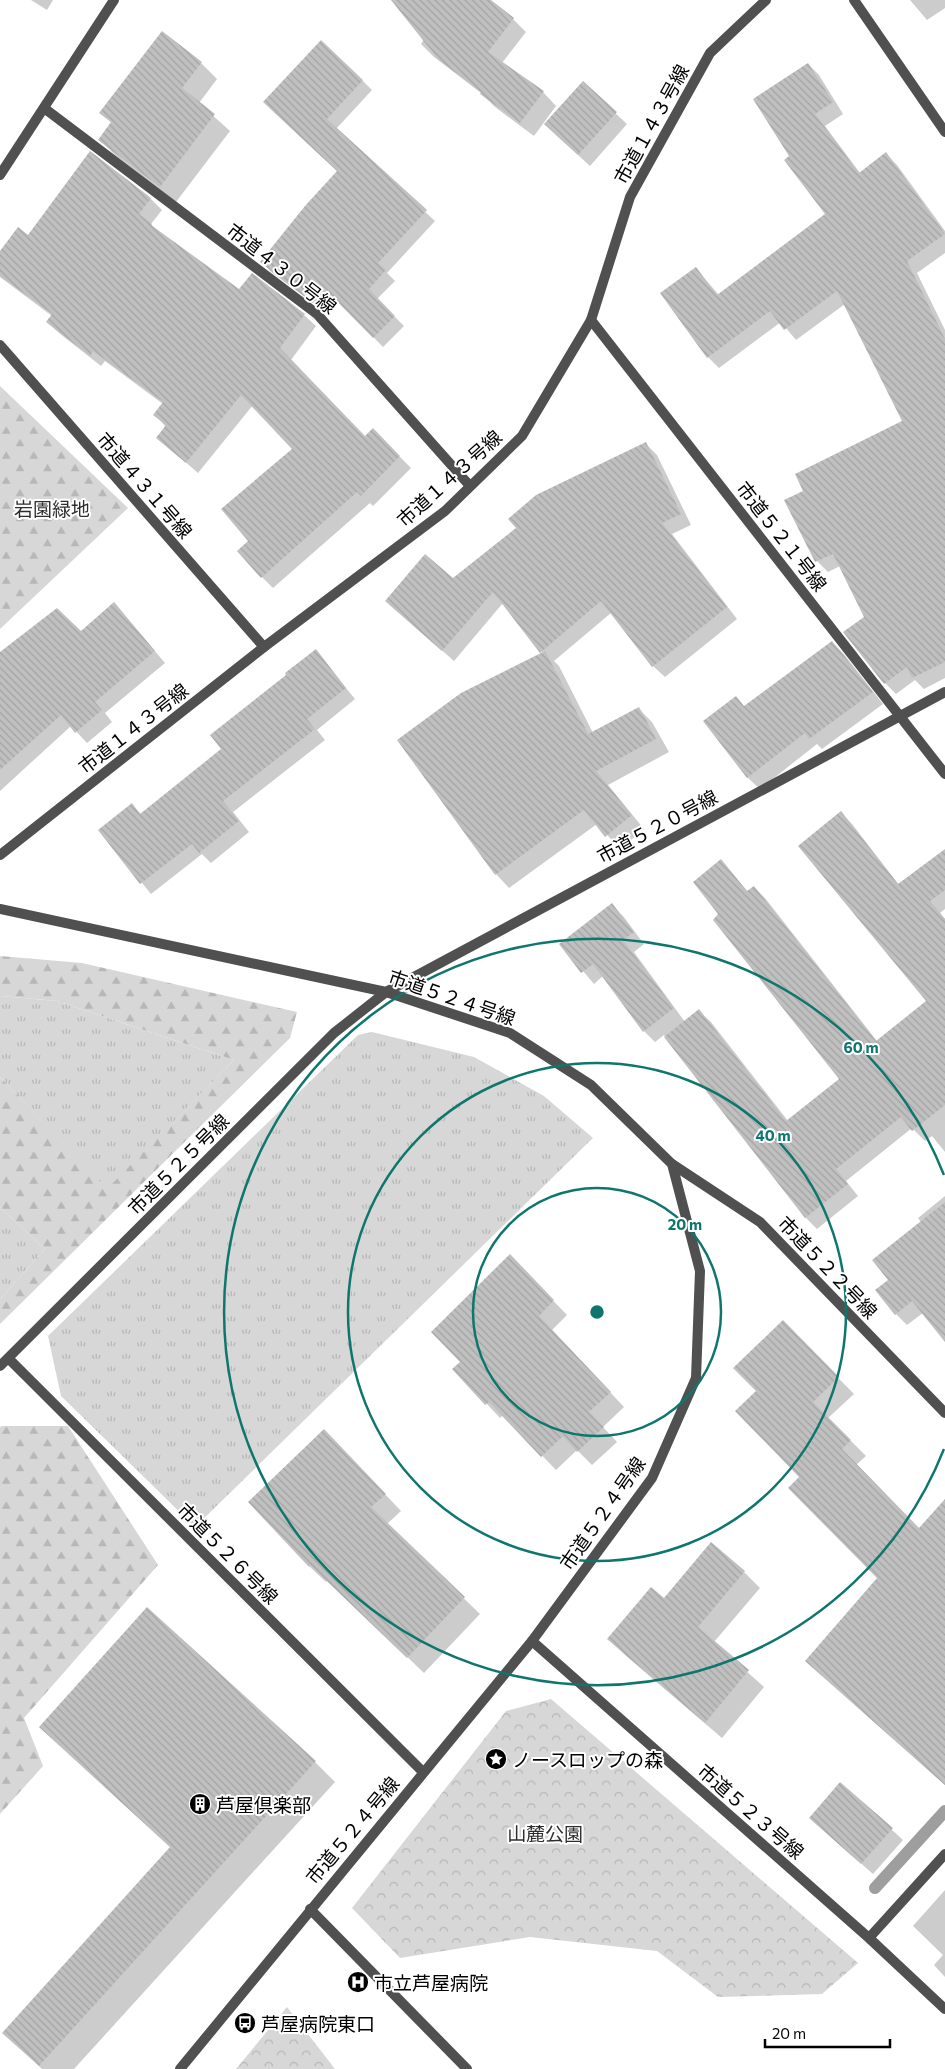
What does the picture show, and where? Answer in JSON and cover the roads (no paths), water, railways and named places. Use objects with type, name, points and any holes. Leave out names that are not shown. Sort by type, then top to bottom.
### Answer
[{"type":"street","points":[[0,175],[114,0]]},
{"type":"street","name":"市道１４３号線","points":[[0,855],[264,647],[445,511],[522,436],[591,320],[630,197],[710,53],[766,0]]},
{"type":"street","points":[[854,0],[945,132]]},
{"type":"street","name":"市道４３０号線","points":[[44,108],[317,314],[470,486]]},
{"type":"street","name":"市道５２１号線","points":[[591,320],[945,774]]},
{"type":"street","name":"市道４３１号線","points":[[0,345],[264,647]]},
{"type":"street","name":"市道５２０号線","points":[[386,992],[945,692]]},
{"type":"street","name":"市道５２４号線","points":[[0,909],[386,992],[510,1032],[591,1085],[672,1164],[700,1271],[696,1378],[652,1478],[532,1641],[180,2069]]},
{"type":"street","name":"市道５２５号線","points":[[0,1366],[334,1033],[386,992]]},
{"type":"street","name":"市道５２２号線","points":[[672,1164],[760,1222],[945,1413]]},
{"type":"street","name":"市道５２６号線","points":[[8,1358],[423,1772]]},
{"type":"street","name":"市道５２３号線","points":[[532,1641],[869,1938],[945,2009]]},
{"type":"street","points":[[869,1938],[945,1854]]},
{"type":"street","points":[[310,1909],[467,2069]]},
{"type":"waterway","points":[[875,1888],[945,1811]]},
{"type":"place","name":"ノースロップの森","points":[[496,1759]]},
{"type":"place","name":"芦屋倶楽部","points":[[200,1804]]},
{"type":"place","name":"市立芦屋病院","points":[[358,1982]]},
{"type":"place","name":"芦屋病院東口","points":[[245,2023]]},
{"type":"park label","name":"岩園緑地","points":[[52,508]]},
{"type":"park label","name":"山麓公園","points":[[545,1833]]}]
